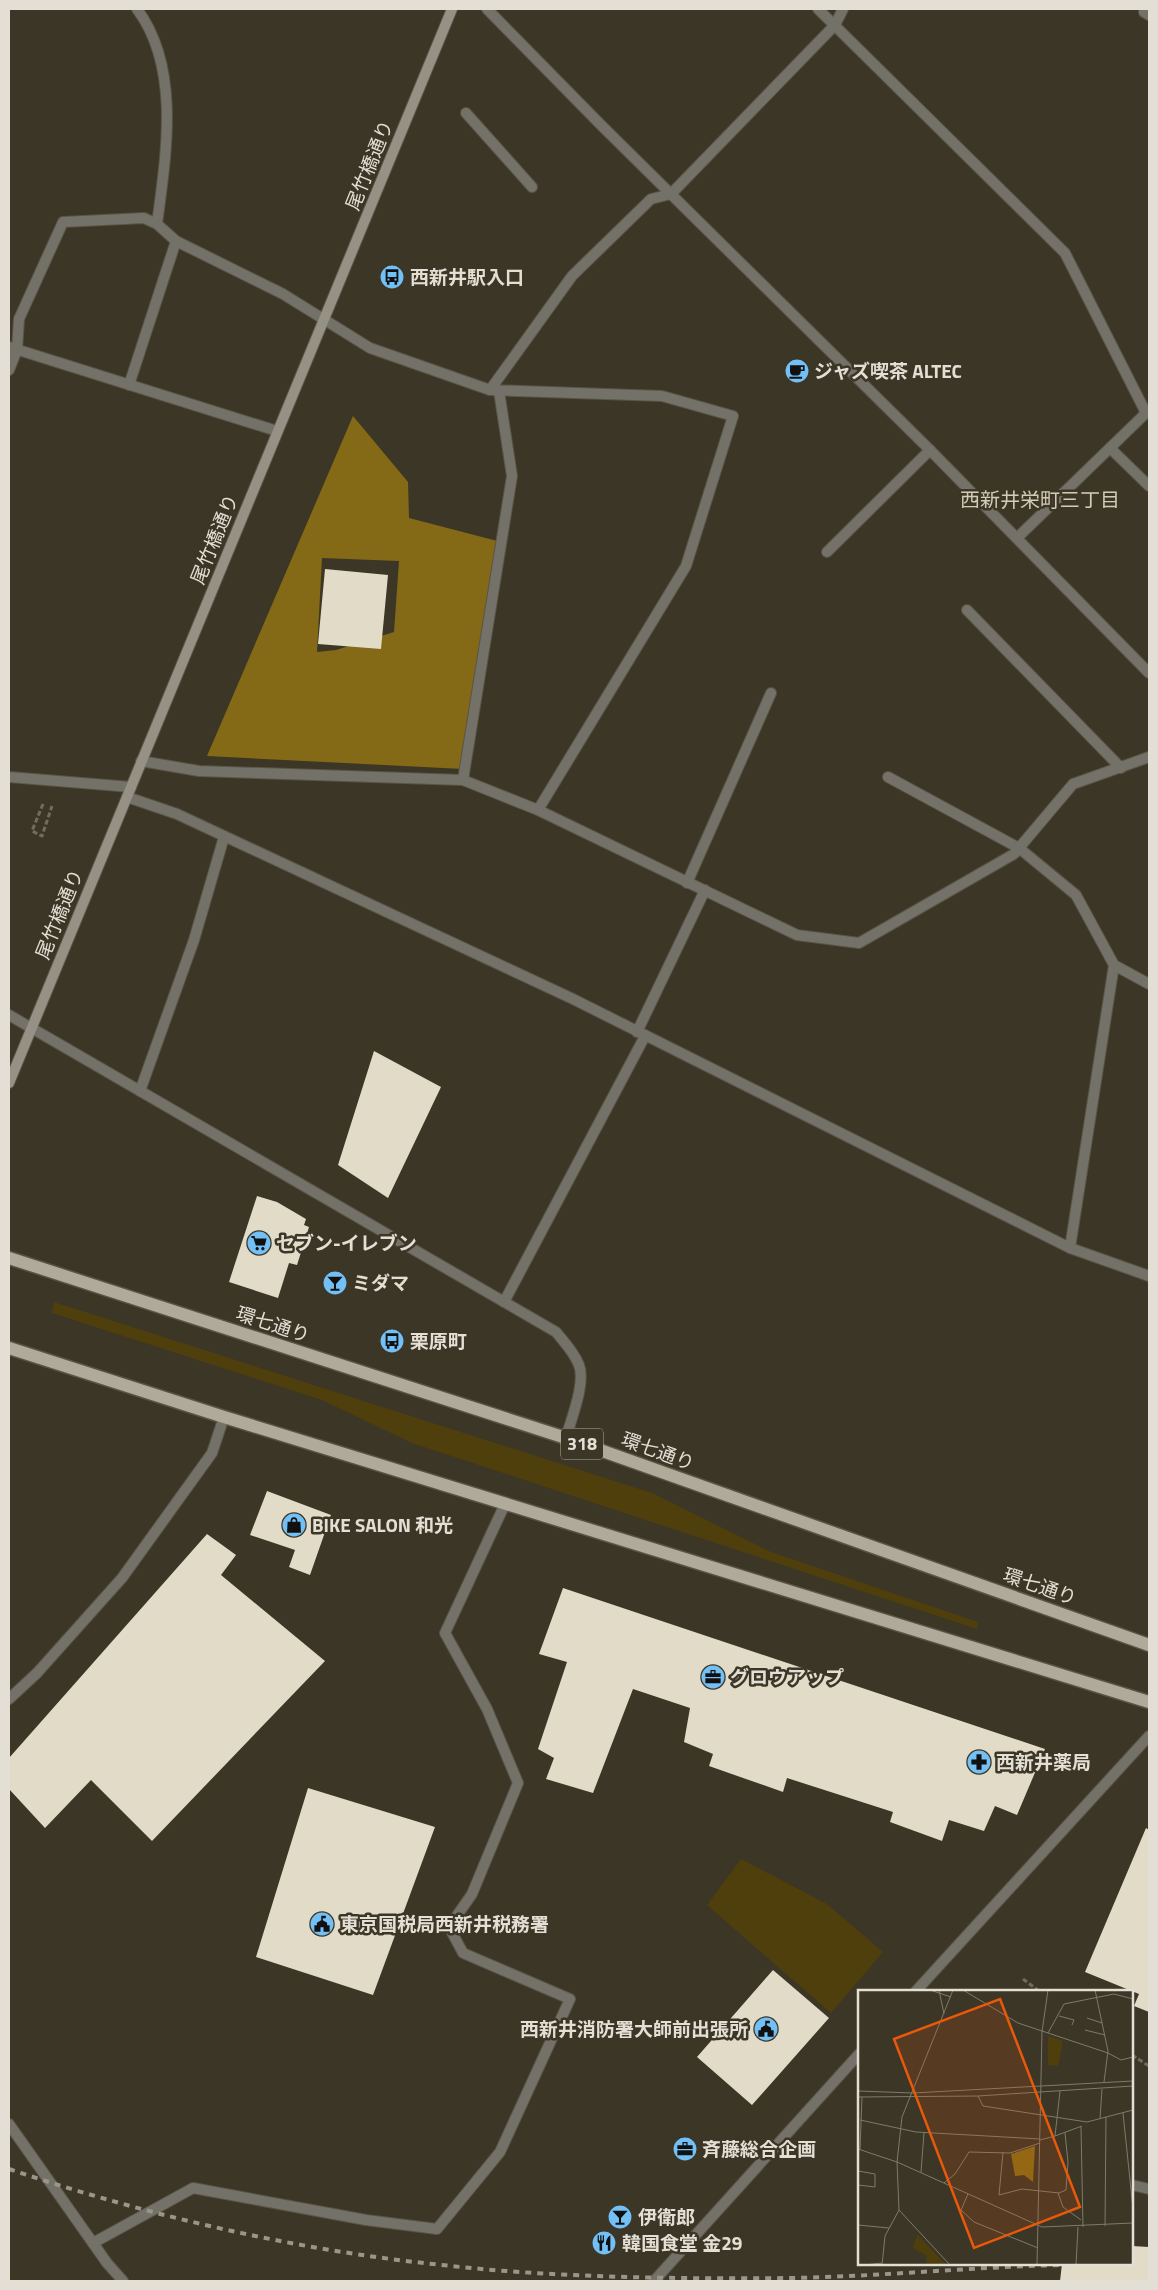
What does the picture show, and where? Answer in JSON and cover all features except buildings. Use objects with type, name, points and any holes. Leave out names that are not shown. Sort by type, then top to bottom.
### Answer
[{"type":"main road","name":"尾竹橋通り","points":[[9,1083],[452,9]]},
{"type":"main road","name":"環七通り","points":[[9,1258],[566,1438],[1149,1645]]},
{"type":"main road","points":[[9,1348],[224,1417],[1149,1702]]},
{"type":"street","points":[[137,9],[145,19],[164,69],[168,146],[157,224]]},
{"type":"street","points":[[487,9],[1018,538],[1149,673]]},
{"type":"street","points":[[818,9],[1065,253],[1146,414],[1018,538]]},
{"type":"street","points":[[463,780],[512,476],[494,391],[572,276],[651,199],[671,194],[835,25],[843,9]]},
{"type":"street","points":[[466,113],[532,187]]},
{"type":"street","points":[[9,370],[19,319],[63,222],[144,218],[157,224],[176,241],[283,294],[370,348],[494,391],[662,396],[733,416],[686,566],[538,810]]},
{"type":"street","points":[[129,385],[176,241]]},
{"type":"street","points":[[13,349],[277,431]]},
{"type":"street","points":[[1110,448],[1149,486]]},
{"type":"street","points":[[827,552],[930,450]]},
{"type":"street","points":[[967,610],[1121,768]]},
{"type":"street","points":[[688,882],[771,693]]},
{"type":"street","points":[[142,761],[199,771],[463,780],[538,810],[797,935],[859,943],[1014,854],[1074,784],[1149,757]]},
{"type":"street","points":[[9,777],[129,792],[573,999],[1070,1248],[1149,1276]]},
{"type":"street","points":[[888,777],[1019,848],[1076,894],[1114,964],[1149,984]]},
{"type":"street","points":[[140,1091],[194,940],[224,837]]},
{"type":"street","points":[[504,1302],[641,1034],[705,890]]},
{"type":"street","points":[[1070,1248],[1114,964]]},
{"type":"street","points":[[9,1015],[556,1332],[569,1348],[579,1365],[581,1383],[566,1438]]},
{"type":"street","points":[[9,1699],[37,1673],[122,1578],[212,1453],[224,1417]]},
{"type":"street","points":[[93,2243],[194,2188],[366,2220],[437,2229],[500,2152],[570,1999],[463,1953],[449,1927],[472,1894],[518,1783],[486,1709],[445,1633],[505,1504]]},
{"type":"street","points":[[917,1990],[1149,1736]]},
{"type":"street","points":[[654,2281],[858,2055]]},
{"type":"street","points":[[9,2124],[122,2281]]},
{"type":"street","points":[[1133,2184],[1149,2189]]},
{"type":"path","points":[[45,798],[32,831],[42,836],[54,802]]},
{"type":"path","points":[[1023,1978],[1038,1990]]},
{"type":"path","points":[[1133,2056],[1149,2066]]},
{"type":"shaded area","points":[[353,416],[408,482],[409,518],[505,543],[463,769],[207,756]],"holes":[[[322,558],[399,561],[394,632],[336,650],[317,652]]]},
{"type":"shaded area","points":[[54,1302],[652,1493],[771,1552],[978,1622],[977,1629],[412,1443],[322,1400],[52,1313]]},
{"type":"shaded area","points":[[741,1859],[827,1904],[883,1952],[831,2013],[707,1905]]},
{"type":"railway","points":[[9,2169],[115,2202],[223,2229],[332,2250],[442,2265],[530,2273],[706,2278],[795,2278],[1062,2265]]},
{"type":"place","name":"西新井駅入口","points":[[392,277]]},
{"type":"place","name":"ジャズ喫茶 ALTEC","points":[[797,371]]},
{"type":"place","name":"セブン-イレブン","points":[[259,1243]]},
{"type":"place","name":"ミダマ","points":[[335,1283]]},
{"type":"place","name":"栗原町","points":[[392,1341]]},
{"type":"place","name":"BIKE SALON 和光","points":[[294,1525]]},
{"type":"place","name":"グロウアップ","points":[[713,1677]]},
{"type":"place","name":"西新井薬局","points":[[979,1762]]},
{"type":"place","name":"東京国税局西新井税務署","points":[[322,1924]]},
{"type":"place","name":"西新井消防署大師前出張所","points":[[766,2029]]},
{"type":"place","name":"斉藤総合企画","points":[[685,2149]]},
{"type":"place","name":"伊衛郎","points":[[620,2217]]},
{"type":"place","name":"韓国食堂 金29","points":[[604,2243]]},
{"type":"district","name":"西新井栄町三丁目","points":[[1040,500]]}]
